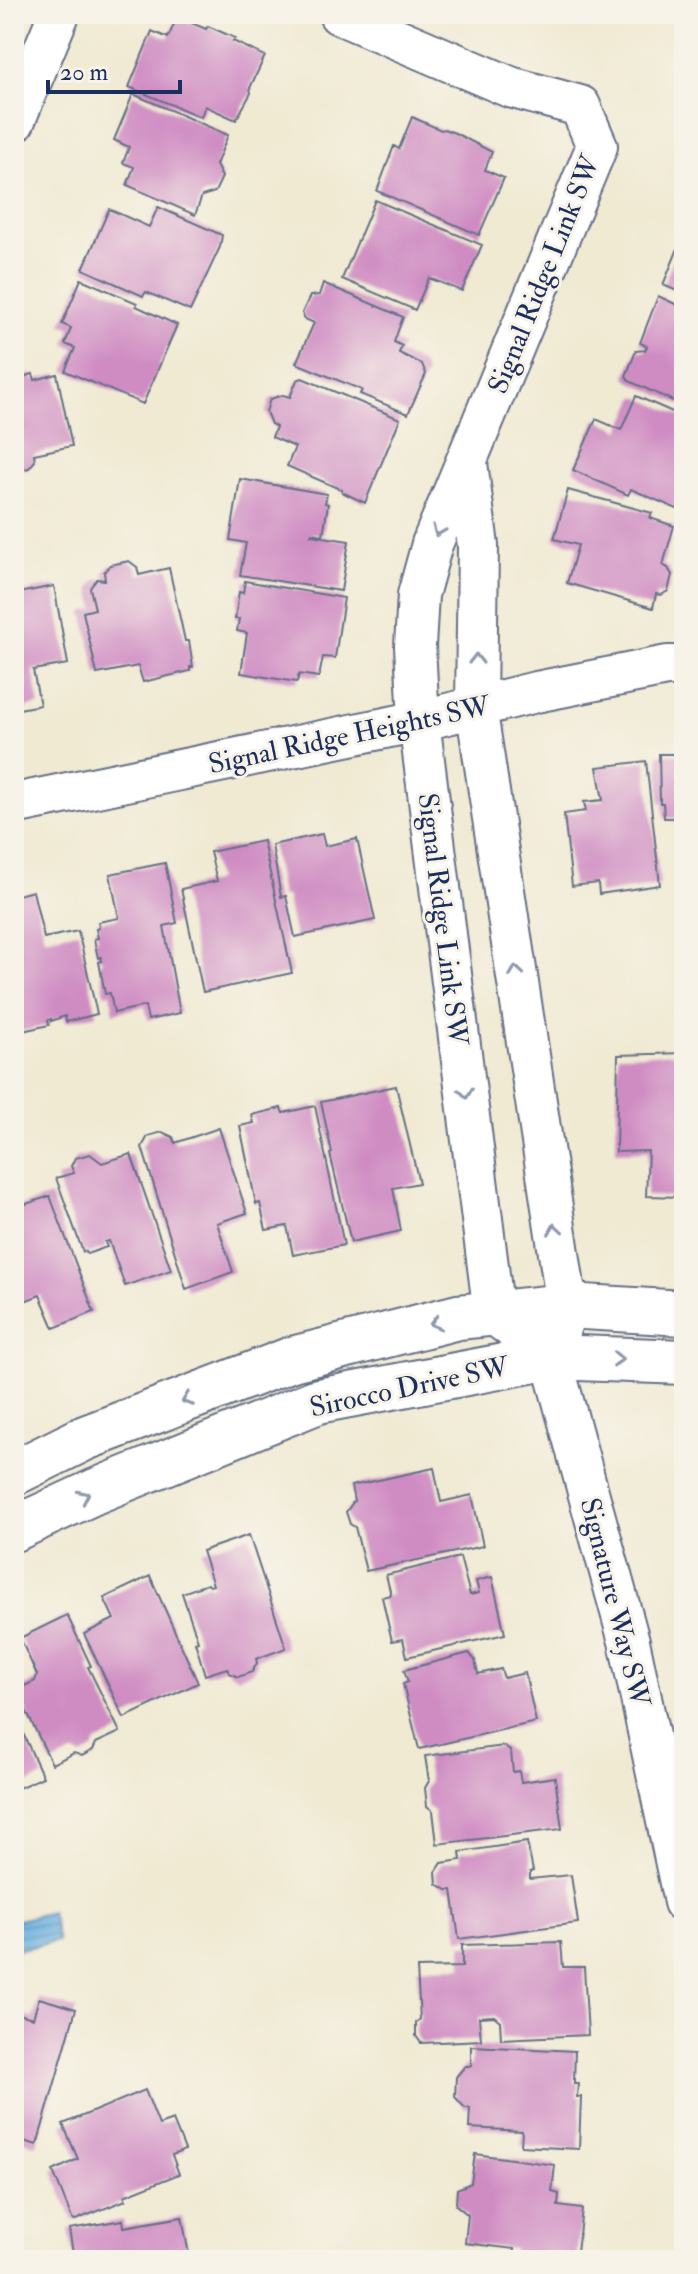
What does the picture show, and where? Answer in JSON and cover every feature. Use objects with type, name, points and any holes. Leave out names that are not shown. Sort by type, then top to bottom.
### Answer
[{"type":"street","points":[[14,122],[59,14]]},
{"type":"street","name":"Signal Ridge Link SW","points":[[339,14],[510,87],[580,106],[597,146],[432,544],[418,595],[415,646],[419,721],[494,1314]]},
{"type":"street","name":"Signal Ridge Link SW","points":[[467,459],[478,546],[476,706],[567,1306]]},
{"type":"street","name":"Signal Ridge Heights SW","points":[[14,804],[419,721],[667,666],[684,666]]},
{"type":"street","points":[[494,1314],[551,1357],[567,1306]]},
{"type":"street","name":"Sirocco Drive SW","points":[[14,1473],[85,1438],[292,1359],[458,1317],[567,1306],[684,1313]]},
{"type":"street","name":"Sirocco Drive SW","points":[[14,1529],[96,1491],[318,1401],[551,1357],[684,1362]]},
{"type":"street","name":"Signature Way SW","points":[[551,1357],[629,1641],[684,1902]]},
{"type":"water","points":[[51,1912],[58,1941],[14,1951],[14,1921]]},
{"type":"building","points":[[602,14],[625,14],[621,22]]},
{"type":"building","points":[[177,17],[206,29],[208,26],[265,56],[250,88],[251,93],[236,120],[205,106],[201,117],[129,87],[152,31],[168,38]]},
{"type":"building","points":[[133,94],[228,135],[216,165],[222,177],[215,192],[202,196],[195,215],[127,185],[134,167],[123,163],[129,147],[114,140]]},
{"type":"building","points":[[412,117],[455,133],[492,152],[485,170],[504,178],[479,235],[377,191],[394,146],[399,149]]},
{"type":"building","points":[[375,200],[482,245],[462,291],[429,278],[415,310],[342,279]]},
{"type":"building","points":[[158,207],[222,235],[220,247],[190,311],[146,292],[143,296],[83,269],[109,209],[149,227]]},
{"type":"building","points":[[684,234],[684,294],[663,285]]},
{"type":"building","points":[[81,279],[137,303],[136,306],[177,325],[143,404],[65,371],[75,348],[65,344],[71,328],[62,324]]},
{"type":"building","points":[[323,283],[403,317],[394,342],[402,346],[399,353],[422,364],[426,374],[408,414],[360,394],[362,390],[296,363],[314,323],[305,319],[302,313],[310,296],[319,295]]},
{"type":"building","points":[[658,296],[684,308],[684,406],[629,381],[626,376],[636,351],[645,350],[647,346],[640,343]]},
{"type":"building","points":[[14,367],[18,378],[33,374],[35,380],[57,374],[72,446],[34,454],[35,461],[29,468],[14,471]]},
{"type":"building","points":[[302,378],[400,419],[365,503],[287,466],[295,447],[272,437],[276,427],[271,424],[266,412],[270,399],[283,395],[290,397],[297,380]]},
{"type":"building","points":[[636,396],[684,417],[684,512],[631,489],[628,495],[573,470],[596,419],[621,430]]},
{"type":"building","points":[[240,479],[327,494],[323,535],[311,535],[349,541],[341,591],[240,575],[246,543],[230,540]]},
{"type":"building","points":[[568,490],[652,513],[650,518],[674,526],[663,565],[672,575],[668,591],[656,594],[653,608],[567,583],[578,545],[554,539]]},
{"type":"building","points":[[129,561],[137,567],[139,575],[169,568],[185,641],[189,641],[193,667],[190,671],[143,682],[138,666],[97,674],[83,612],[95,609],[90,588],[97,579],[105,580],[104,572],[110,565]]},
{"type":"building","points":[[245,581],[344,598],[335,658],[323,657],[319,677],[299,674],[297,682],[241,673],[247,633],[237,631],[239,619],[235,619],[239,592],[243,593]]},
{"type":"building","points":[[54,586],[68,664],[33,670],[40,705],[14,710],[14,594]]},
{"type":"building","points":[[659,754],[684,754],[684,855],[676,855],[676,818],[664,818],[663,803],[660,803]]},
{"type":"building","points":[[646,761],[660,885],[599,894],[598,883],[572,886],[564,814],[586,811],[584,802],[603,800],[597,767]]},
{"type":"building","points":[[322,834],[325,846],[357,839],[375,920],[295,937],[286,896],[281,897],[272,845]]},
{"type":"building","points":[[263,841],[292,973],[203,992],[181,889],[217,881],[210,852]]},
{"type":"building","points":[[165,863],[177,923],[164,926],[180,1013],[148,1020],[145,1006],[114,1013],[110,993],[105,994],[99,962],[102,961],[101,957],[98,958],[94,939],[98,938],[98,922],[119,918],[110,874]]},
{"type":"building","points":[[33,891],[44,938],[78,931],[97,1014],[66,1022],[65,1016],[51,1019],[48,1020],[49,1025],[14,1033],[14,896]]},
{"type":"building","points":[[684,1053],[684,1197],[646,1196],[648,1151],[616,1152],[618,1055]]},
{"type":"building","points":[[396,1086],[419,1183],[393,1188],[401,1231],[351,1242],[321,1102]]},
{"type":"building","points":[[315,1106],[344,1245],[293,1255],[287,1226],[266,1230],[260,1203],[256,1204],[240,1126],[254,1123],[252,1115],[281,1108],[283,1113]]},
{"type":"building","points":[[219,1128],[247,1213],[217,1223],[233,1272],[186,1289],[142,1147],[148,1136],[162,1132],[173,1137],[175,1143]]},
{"type":"building","points":[[90,1154],[102,1163],[131,1154],[171,1270],[125,1286],[109,1241],[105,1242],[107,1247],[87,1254],[83,1252],[56,1178],[74,1173],[71,1166],[75,1158]]},
{"type":"building","points":[[50,1196],[94,1312],[54,1328],[40,1295],[14,1305],[14,1208]]},
{"type":"building","points":[[434,1468],[441,1502],[472,1495],[483,1546],[366,1571],[355,1527],[350,1524],[346,1512],[354,1501],[351,1486]]},
{"type":"building","points":[[249,1535],[286,1648],[256,1659],[252,1672],[238,1677],[229,1673],[227,1668],[205,1675],[195,1642],[198,1641],[182,1593],[207,1584],[213,1585],[202,1551]]},
{"type":"building","points":[[460,1557],[470,1595],[479,1593],[476,1581],[492,1577],[505,1634],[407,1657],[403,1639],[392,1641],[382,1597],[391,1595],[386,1575]]},
{"type":"building","points":[[150,1576],[198,1683],[124,1718],[84,1634],[114,1619],[104,1598]]},
{"type":"building","points":[[67,1615],[120,1732],[96,1743],[93,1750],[82,1756],[74,1753],[52,1764],[16,1690],[35,1681],[37,1675],[20,1638]]},
{"type":"building","points":[[469,1653],[475,1660],[478,1674],[501,1669],[504,1678],[525,1673],[536,1722],[419,1749],[403,1684],[408,1682],[404,1670]]},
{"type":"building","points":[[14,1714],[43,1777],[14,1790]]},
{"type":"building","points":[[504,1746],[511,1752],[513,1772],[519,1771],[521,1782],[555,1777],[562,1829],[437,1844],[433,1811],[427,1806],[425,1788],[429,1781],[425,1756]]},
{"type":"building","points":[[527,1842],[533,1871],[530,1872],[530,1879],[571,1875],[578,1923],[459,1939],[452,1890],[437,1884],[436,1872],[442,1863],[461,1860],[460,1852]]},
{"type":"building","points":[[561,1942],[563,1967],[584,1967],[588,2035],[501,2039],[500,2021],[494,2016],[479,2017],[481,2040],[421,2043],[416,2036],[416,2023],[420,2019],[417,1968],[462,1967],[462,1945]]},
{"type":"building","points":[[39,1998],[76,2009],[37,2145],[14,2138],[14,2018],[15,2013],[33,2018]]},
{"type":"building","points":[[471,2046],[575,2051],[574,2083],[578,2083],[577,2097],[581,2097],[579,2149],[521,2146],[522,2131],[469,2128],[470,2108],[465,2108],[455,2097],[456,2077],[465,2066],[471,2066]]},
{"type":"building","points":[[145,2090],[159,2125],[173,2120],[185,2150],[172,2155],[179,2174],[73,2221],[53,2171],[78,2159],[63,2124]]},
{"type":"building","points":[[475,2154],[555,2165],[552,2192],[559,2194],[558,2206],[582,2209],[576,2260],[514,2255],[515,2249],[465,2243],[468,2215],[456,2205],[457,2189],[471,2183]]},
{"type":"building","points":[[182,2217],[190,2260],[74,2260],[69,2229],[123,2220],[124,2227]]},
{"type":"building","points":[[444,2255],[470,2258],[470,2260],[443,2260]]}]
